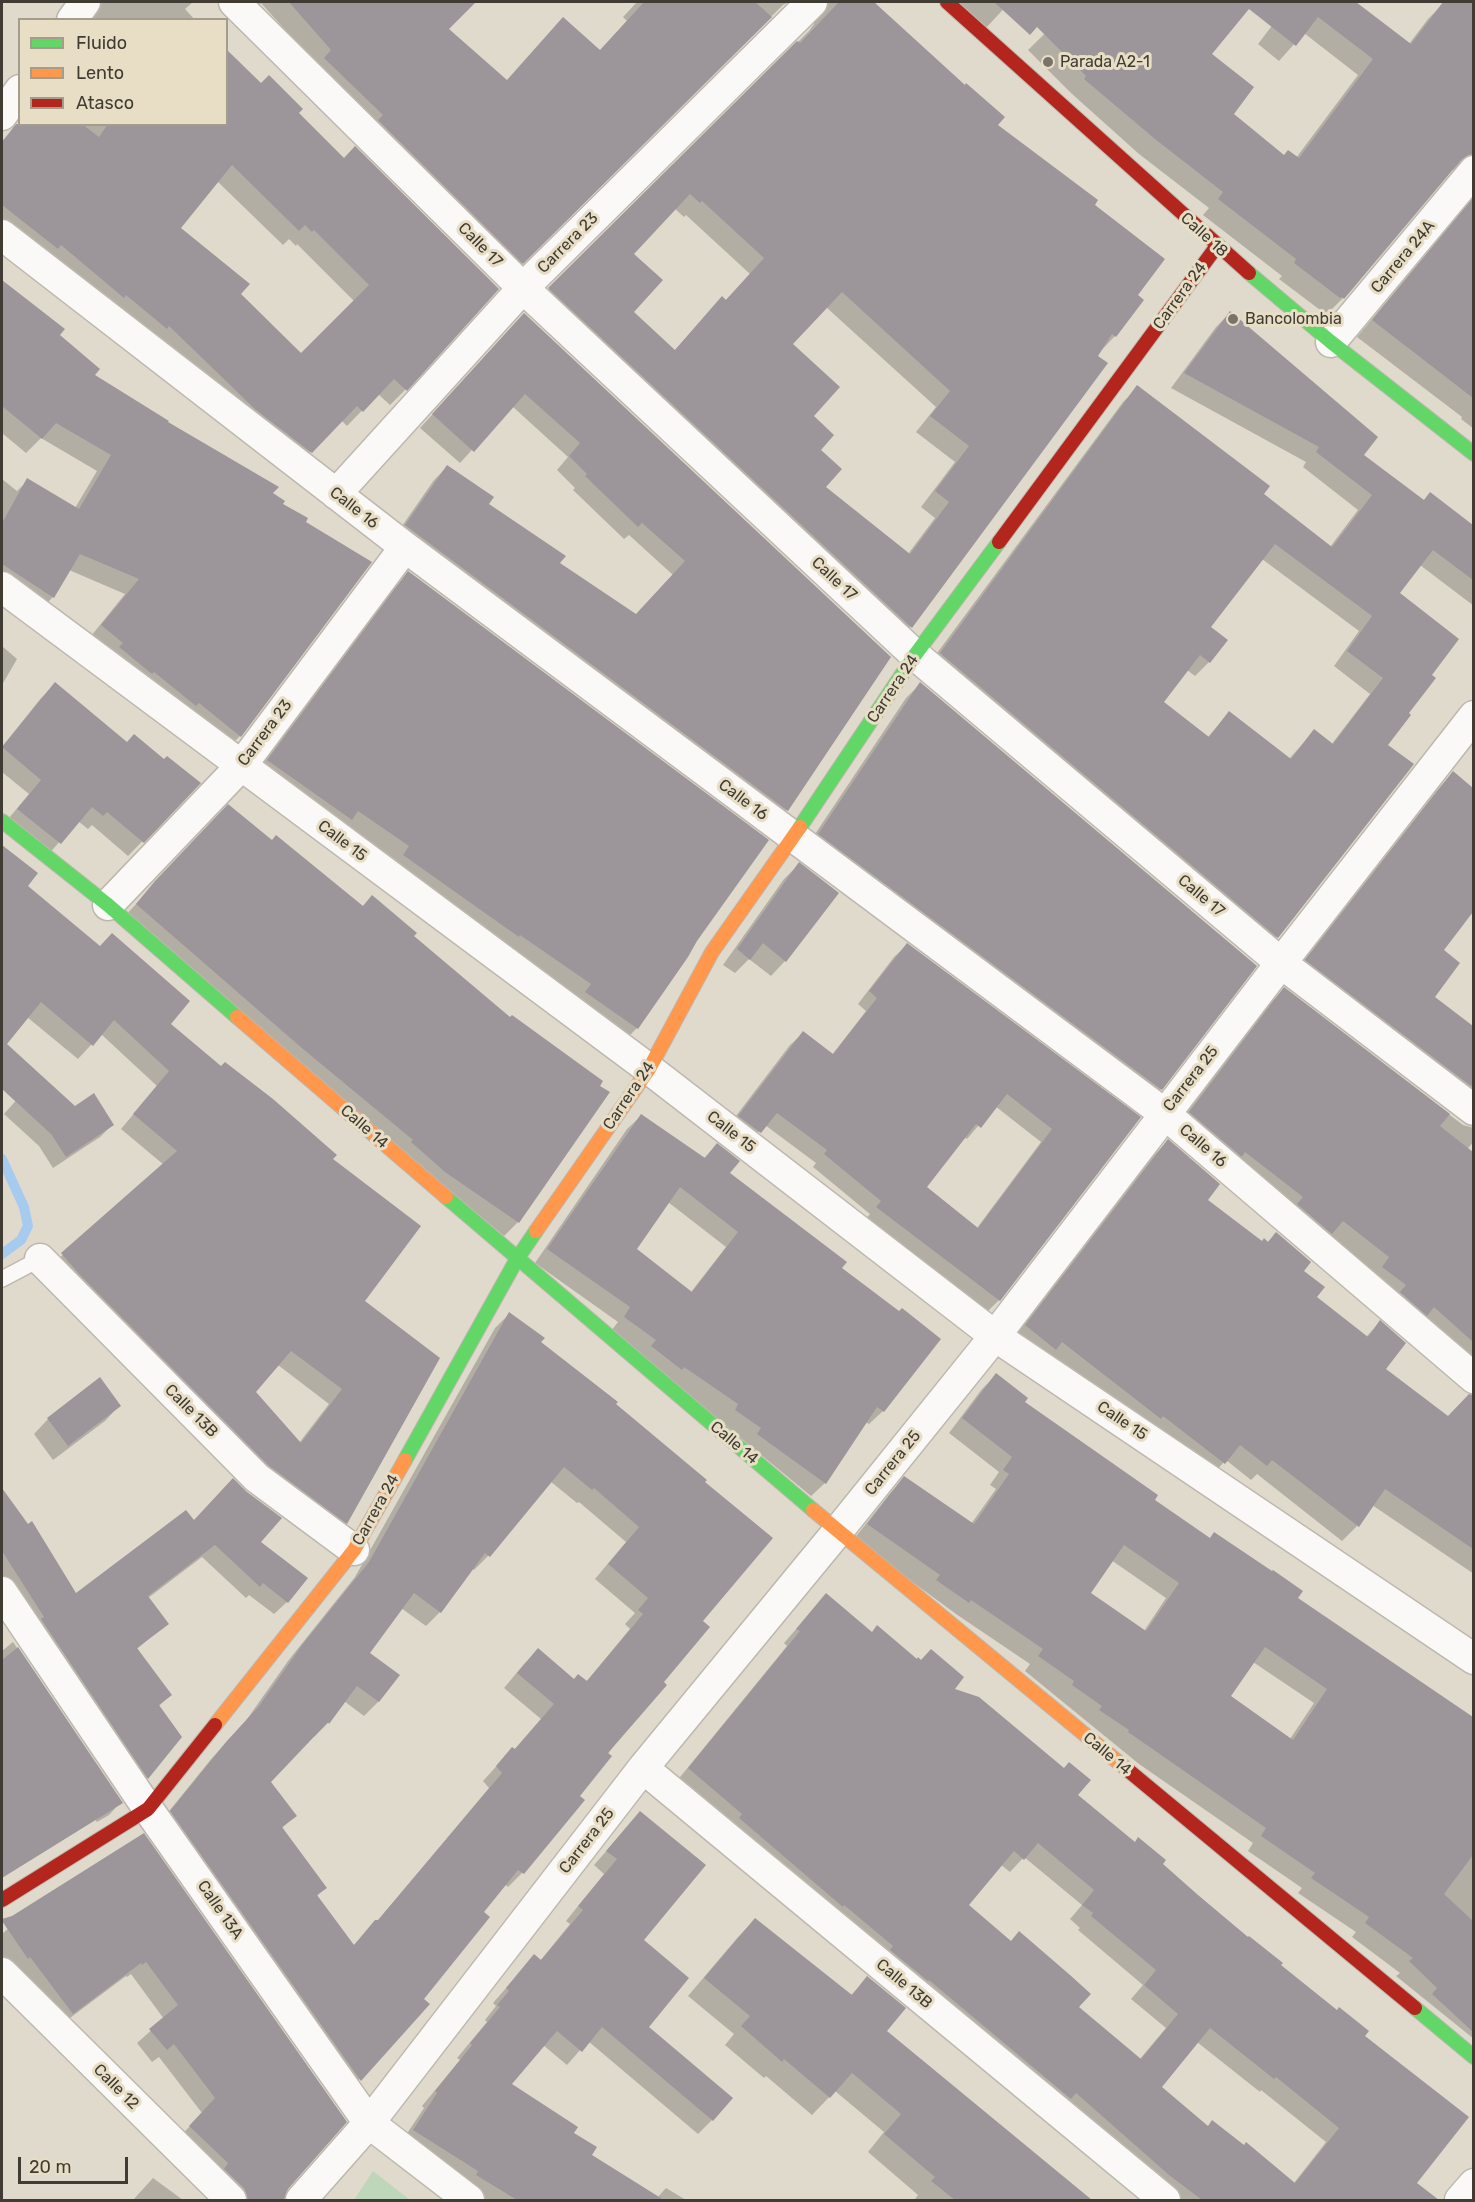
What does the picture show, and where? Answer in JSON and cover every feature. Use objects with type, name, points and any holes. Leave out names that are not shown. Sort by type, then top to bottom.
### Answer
[{"type":"street","points":[[73,18],[85,2]]},
{"type":"street","name":"Calle 17","points":[[234,2],[523,288],[915,655],[1281,963],[1473,1110]]},
{"type":"street","name":"Carrera 23","points":[[336,494],[523,288],[812,2]]},
{"type":"street","name":"Calle 18","points":[[947,2],[1217,246],[1331,342],[1473,454]]},
{"type":"street","points":[[2,115],[18,93]]},
{"type":"street","name":"Carrera 24A","points":[[1331,342],[1473,171]]},
{"type":"street","name":"Calle 16","points":[[2,235],[405,547],[1165,1114],[1473,1378]]},
{"type":"street","name":"Carrera 24","points":[[2,1900],[148,1809],[354,1550],[517,1259],[649,1069],[712,952],[793,838],[915,655],[1217,246]]},
{"type":"street","name":"Carrera 23","points":[[108,905],[241,766],[405,547]]},
{"type":"street","name":"Calle 15","points":[[2,587],[649,1069],[995,1335],[1473,1659]]},
{"type":"street","name":"Carrera 25","points":[[301,2200],[369,2122],[643,1768],[838,1531],[995,1335],[1281,963],[1472,721]]},
{"type":"street","name":"Calle 14","points":[[2,821],[108,905],[517,1259],[838,1531],[1473,2056]]},
{"type":"street","name":"Calle 13B","points":[[40,1259],[257,1478],[354,1550]]},
{"type":"street","name":"Calle 13A","points":[[2,1592],[148,1809],[369,2122],[469,2200]]},
{"type":"street","name":"Calle 13B","points":[[643,1768],[1165,2200]]},
{"type":"street","name":"Calle 12","points":[[2,1973],[231,2200]]},
{"type":"street","points":[[1460,2200],[1473,2184]]},
{"type":"lane","points":[[2,1279],[40,1259]]},
{"type":"green space","points":[[373,2171],[410,2200],[354,2200]]},
{"type":"building","points":[[289,2],[476,2],[449,29],[507,80],[563,17],[600,50],[644,2],[755,2],[772,17],[523,264],[378,120],[383,115],[324,58],[331,50]]},
{"type":"building","points":[[839,2],[874,2],[965,85],[966,83],[1005,117],[998,125],[1098,200],[1095,205],[1165,259],[1138,295],[1144,300],[1116,337],[1112,334],[1098,356],[1108,363],[912,628],[548,288],[797,41],[800,43]],"holes":[[[690,194],[700,203],[702,201],[764,258],[726,300],[722,296],[675,350],[634,312],[663,280],[634,254]],[[842,292],[950,391],[930,416],[969,446],[935,491],[949,502],[910,554],[826,487],[842,469],[821,450],[834,435],[814,416],[840,387],[793,344]]]},
{"type":"building","points":[[994,2],[1356,2],[1411,44],[1443,2],[1473,2],[1473,154],[1461,160],[1344,299],[1340,298],[1294,263],[1296,259],[1218,199],[1223,192],[1084,79],[1086,76],[1037,27],[1030,35]],"holes":[[[1249,9],[1296,46],[1318,17],[1373,59],[1299,158],[1288,150],[1284,155],[1234,114],[1254,87],[1212,54]]]},
{"type":"building","points":[[228,51],[261,83],[269,75],[303,109],[299,113],[344,158],[355,146],[499,289],[407,391],[394,379],[363,412],[357,406],[312,453],[256,410],[169,326],[167,329],[126,295],[124,298],[61,245],[58,249],[2,205],[2,142],[16,124],[18,126],[85,126],[99,137],[107,126],[228,126]],"holes":[[[232,165],[299,231],[305,225],[312,232],[314,230],[369,285],[301,353],[241,294],[250,284],[181,228]]]},
{"type":"building","points":[[1473,198],[1473,398],[1372,320]]},
{"type":"building","points":[[2,280],[65,329],[60,335],[100,369],[95,375],[168,422],[279,487],[273,493],[285,501],[283,504],[308,518],[306,522],[372,562],[241,737],[199,703],[196,706],[154,672],[152,674],[119,647],[123,643],[101,625],[139,579],[80,554],[54,598],[2,564],[2,523],[27,478],[79,509],[111,455],[56,423],[42,439],[2,406]]},
{"type":"building","points":[[1230,311],[1378,437],[1364,455],[1424,500],[1430,492],[1473,525],[1473,580],[1433,550],[1400,593],[1459,639],[1432,675],[1436,678],[1388,745],[1414,764],[1278,938],[940,653],[1137,385],[1270,486],[1264,494],[1332,547],[1372,495],[1316,452],[1319,447],[1184,373]],"holes":[[[1275,544],[1372,616],[1347,651],[1383,678],[1333,744],[1314,729],[1291,759],[1229,711],[1209,737],[1164,702],[1200,655],[1210,663],[1228,640],[1211,627]]]},
{"type":"building","points":[[524,313],[891,657],[788,811],[405,525],[447,465],[494,497],[489,504],[566,556],[560,563],[636,614],[685,561],[642,523],[638,527],[585,476],[587,474],[569,456],[580,443],[525,394],[474,452],[432,414]]},
{"type":"building","points":[[408,571],[769,840],[638,1029],[585,992],[591,984],[520,935],[519,937],[403,855],[409,846],[358,811],[352,820],[267,760]]},
{"type":"building","points":[[55,682],[127,742],[134,734],[164,759],[167,756],[201,783],[144,843],[107,812],[103,816],[92,807],[61,844],[17,809],[41,780],[2,747]]},
{"type":"building","points":[[920,682],[1257,966],[1162,1090],[818,834]]},
{"type":"building","points":[[1453,771],[1473,788],[1473,912],[1444,950],[1460,963],[1435,997],[1473,1026],[1473,1084],[1471,1086],[1305,960]]},
{"type":"building","points":[[228,804],[272,840],[276,835],[363,906],[372,895],[417,933],[414,936],[510,1017],[512,1015],[603,1081],[600,1086],[610,1092],[519,1223],[445,1172],[411,1142],[413,1140],[303,1049],[136,904]]},
{"type":"building","points":[[2,845],[38,873],[28,886],[100,946],[112,933],[190,1001],[171,1024],[221,1066],[225,1062],[273,1099],[337,1155],[333,1159],[421,1226],[365,1301],[440,1358],[347,1524],[268,1465],[61,1253],[177,1151],[133,1114],[169,1071],[114,1020],[93,1046],[41,1002],[7,1044],[75,1106],[94,1093],[114,1125],[66,1157],[51,1134],[2,1089]],"holes":[[[291,1351],[342,1389],[301,1443],[256,1392]]]},
{"type":"building","points":[[799,862],[839,893],[786,962],[763,943],[750,960],[737,949]]},
{"type":"building","points":[[907,943],[1141,1117],[1000,1301],[876,1207],[881,1201],[824,1154],[827,1150],[777,1113],[761,1133],[738,1116],[803,1031],[833,1054],[877,998],[869,991]],"holes":[[[1007,1094],[1052,1129],[978,1228],[927,1187],[976,1124],[981,1128]]]},
{"type":"building","points":[[1284,987],[1450,1114],[1440,1126],[1473,1152],[1473,1342],[1434,1307],[1427,1316],[1400,1292],[1406,1285],[1382,1267],[1389,1257],[1343,1221],[1332,1234],[1297,1204],[1303,1197],[1245,1152],[1242,1157],[1189,1112]]},
{"type":"building","points":[[641,1114],[705,1158],[717,1143],[740,1161],[730,1173],[847,1262],[842,1268],[899,1311],[902,1308],[941,1339],[884,1412],[877,1407],[826,1484],[757,1434],[761,1428],[735,1410],[738,1404],[684,1367],[682,1370],[651,1346],[656,1340],[624,1317],[630,1307],[547,1249]],"holes":[[[680,1187],[738,1232],[692,1292],[637,1249]]]},
{"type":"building","points":[[1168,1139],[1220,1184],[1208,1200],[1262,1241],[1264,1238],[1268,1242],[1276,1232],[1311,1262],[1304,1271],[1325,1287],[1317,1297],[1368,1337],[1380,1320],[1406,1343],[1386,1369],[1448,1416],[1469,1394],[1473,1395],[1473,1549],[1385,1489],[1359,1527],[1272,1460],[1267,1466],[1240,1445],[1225,1464],[1163,1416],[1161,1419],[1062,1342],[1056,1350],[1025,1325]]},
{"type":"building","points":[[509,1312],[545,1338],[541,1342],[618,1402],[616,1404],[773,1538],[703,1621],[710,1627],[664,1682],[667,1685],[608,1753],[612,1756],[580,1796],[585,1800],[524,1874],[518,1870],[484,1912],[490,1917],[424,1999],[430,2004],[361,2081],[170,1811],[226,1742],[259,1706],[302,1645],[369,1562]],"holes":[[[564,1467],[592,1490],[594,1488],[639,1527],[608,1564],[648,1598],[638,1610],[643,1614],[587,1681],[578,1674],[574,1679],[538,1648],[517,1673],[554,1704],[515,1749],[512,1747],[496,1766],[502,1773],[378,1920],[375,1920],[354,1945],[317,1895],[327,1888],[282,1827],[297,1816],[271,1782],[328,1722],[329,1724],[357,1686],[379,1702],[400,1675],[370,1653],[414,1593],[441,1613],[485,1553],[490,1557]]]},
{"type":"building","points":[[996,1373],[1028,1398],[1025,1402],[1158,1495],[1155,1500],[1210,1538],[1214,1532],[1273,1570],[1303,1591],[1298,1598],[1473,1717],[1473,1855],[1444,1894],[1473,1921],[1473,2032],[1432,1994],[1437,1988],[1409,1961],[1413,1958],[1365,1923],[1369,1917],[1311,1878],[1315,1873],[1261,1836],[1266,1828],[1099,1710],[1102,1706],[1072,1685],[1074,1681],[1038,1656],[1043,1649],[971,1600],[969,1603],[936,1580],[940,1575],[867,1524],[904,1476],[974,1524],[1009,1474],[1003,1470],[1012,1457],[962,1418]],"holes":[[[1124,1545],[1179,1583],[1146,1631],[1091,1593]],[[1265,1647],[1327,1689],[1293,1740],[1231,1696]]]},
{"type":"building","points":[[100,1377],[121,1406],[68,1446],[47,1418]]},
{"type":"building","points":[[233,1478],[247,1492],[282,1518],[261,1542],[308,1578],[288,1603],[263,1583],[260,1587],[215,1545],[148,1596],[169,1624],[137,1648],[172,1695],[159,1705],[182,1737],[148,1779],[41,1619],[44,1617],[2,1551],[2,1488],[28,1524],[32,1521],[76,1593],[186,1510],[194,1520]]},
{"type":"building","points":[[826,1593],[872,1632],[877,1625],[917,1659],[918,1657],[921,1660],[931,1649],[964,1677],[955,1689],[979,1697],[1064,1768],[1069,1762],[1091,1780],[1078,1795],[1135,1842],[1138,1837],[1166,1860],[1163,1864],[1198,1895],[1337,2010],[1339,2007],[1369,2031],[1365,2036],[1469,2117],[1417,2183],[1439,2200],[1202,2200],[1169,2175],[1076,2093],[1071,2099],[890,1950],[893,1946],[844,1905],[843,1907],[739,1818],[742,1814],[688,1768],[800,1631],[796,1629]],"holes":[[[1038,1843],[1094,1890],[1082,1905],[1093,1913],[1091,1916],[1156,1970],[1144,1985],[1178,2014],[1141,2059],[1079,2007],[1091,1994],[1070,1975],[1019,1931],[1011,1941],[969,1905],[1014,1851],[1024,1860]],[[1210,2028],[1339,2128],[1295,2183],[1246,2142],[1244,2145],[1212,2120],[1208,2126],[1162,2087]]]},
{"type":"building","points":[[18,1647],[123,1803],[2,1878],[2,1660]]},
{"type":"building","points":[[640,1811],[706,1865],[644,1940],[689,1978],[649,2027],[733,2098],[713,2121],[602,2027],[582,2052],[557,2031],[512,2084],[578,2127],[574,2133],[597,2147],[592,2155],[664,2200],[517,2200],[476,2175],[478,2171],[413,2130],[437,2093],[435,2091],[500,2007],[497,2005],[509,1991],[506,1988],[534,1954],[541,1960],[583,1910],[578,1906],[617,1859],[606,1851]]},
{"type":"building","points":[[144,1833],[347,2122],[288,2189],[284,2200],[248,2200],[244,2188],[224,2169],[228,2163],[189,2126],[215,2098],[174,2044],[167,2050],[149,2029],[178,2005],[146,1962],[142,1965],[141,1963],[73,2014],[30,1957],[28,1959],[2,1921]]},
{"type":"building","points":[[755,1918],[852,1995],[867,1976],[906,2008],[887,2031],[1092,2200],[955,2200],[931,2181],[935,2177],[884,2134],[901,2114],[852,2073],[830,2098],[784,2059],[782,2062],[741,2026],[750,2016],[704,1978]]},
{"type":"waterway","points":[[2,1159],[24,1207],[28,1226],[21,1240],[2,1254]]},
{"type":"traffic: fast","points":[[1249,273],[1331,342],[1474,454]]},
{"type":"traffic: fast","points":[[800,827],[915,655],[999,542]]},
{"type":"traffic: fast","points":[[2,821],[108,905],[237,1017]]},
{"type":"traffic: fast","points":[[446,1197],[813,1510]]},
{"type":"traffic: fast","points":[[405,1460],[517,1259],[536,1231]]},
{"type":"traffic: fast","points":[[1415,2008],[1474,2057]]},
{"type":"traffic: slow","points":[[536,1231],[649,1069],[712,952],[800,827]]},
{"type":"traffic: slow","points":[[237,1017],[446,1197]]},
{"type":"traffic: slow","points":[[215,1725],[354,1550],[405,1460]]},
{"type":"traffic: slow","points":[[813,1510],[1129,1771]]},
{"type":"traffic: jam","points":[[947,2],[1249,273]]},
{"type":"traffic: jam","points":[[999,542],[1217,246]]},
{"type":"traffic: jam","points":[[2,1900],[148,1809],[215,1725]]},
{"type":"traffic: jam","points":[[1129,1771],[1415,2008]]},
{"type":"place","name":"Parada A2-1","points":[[1048,62]]},
{"type":"place","name":"Bancolombia","points":[[1233,319]]}]
